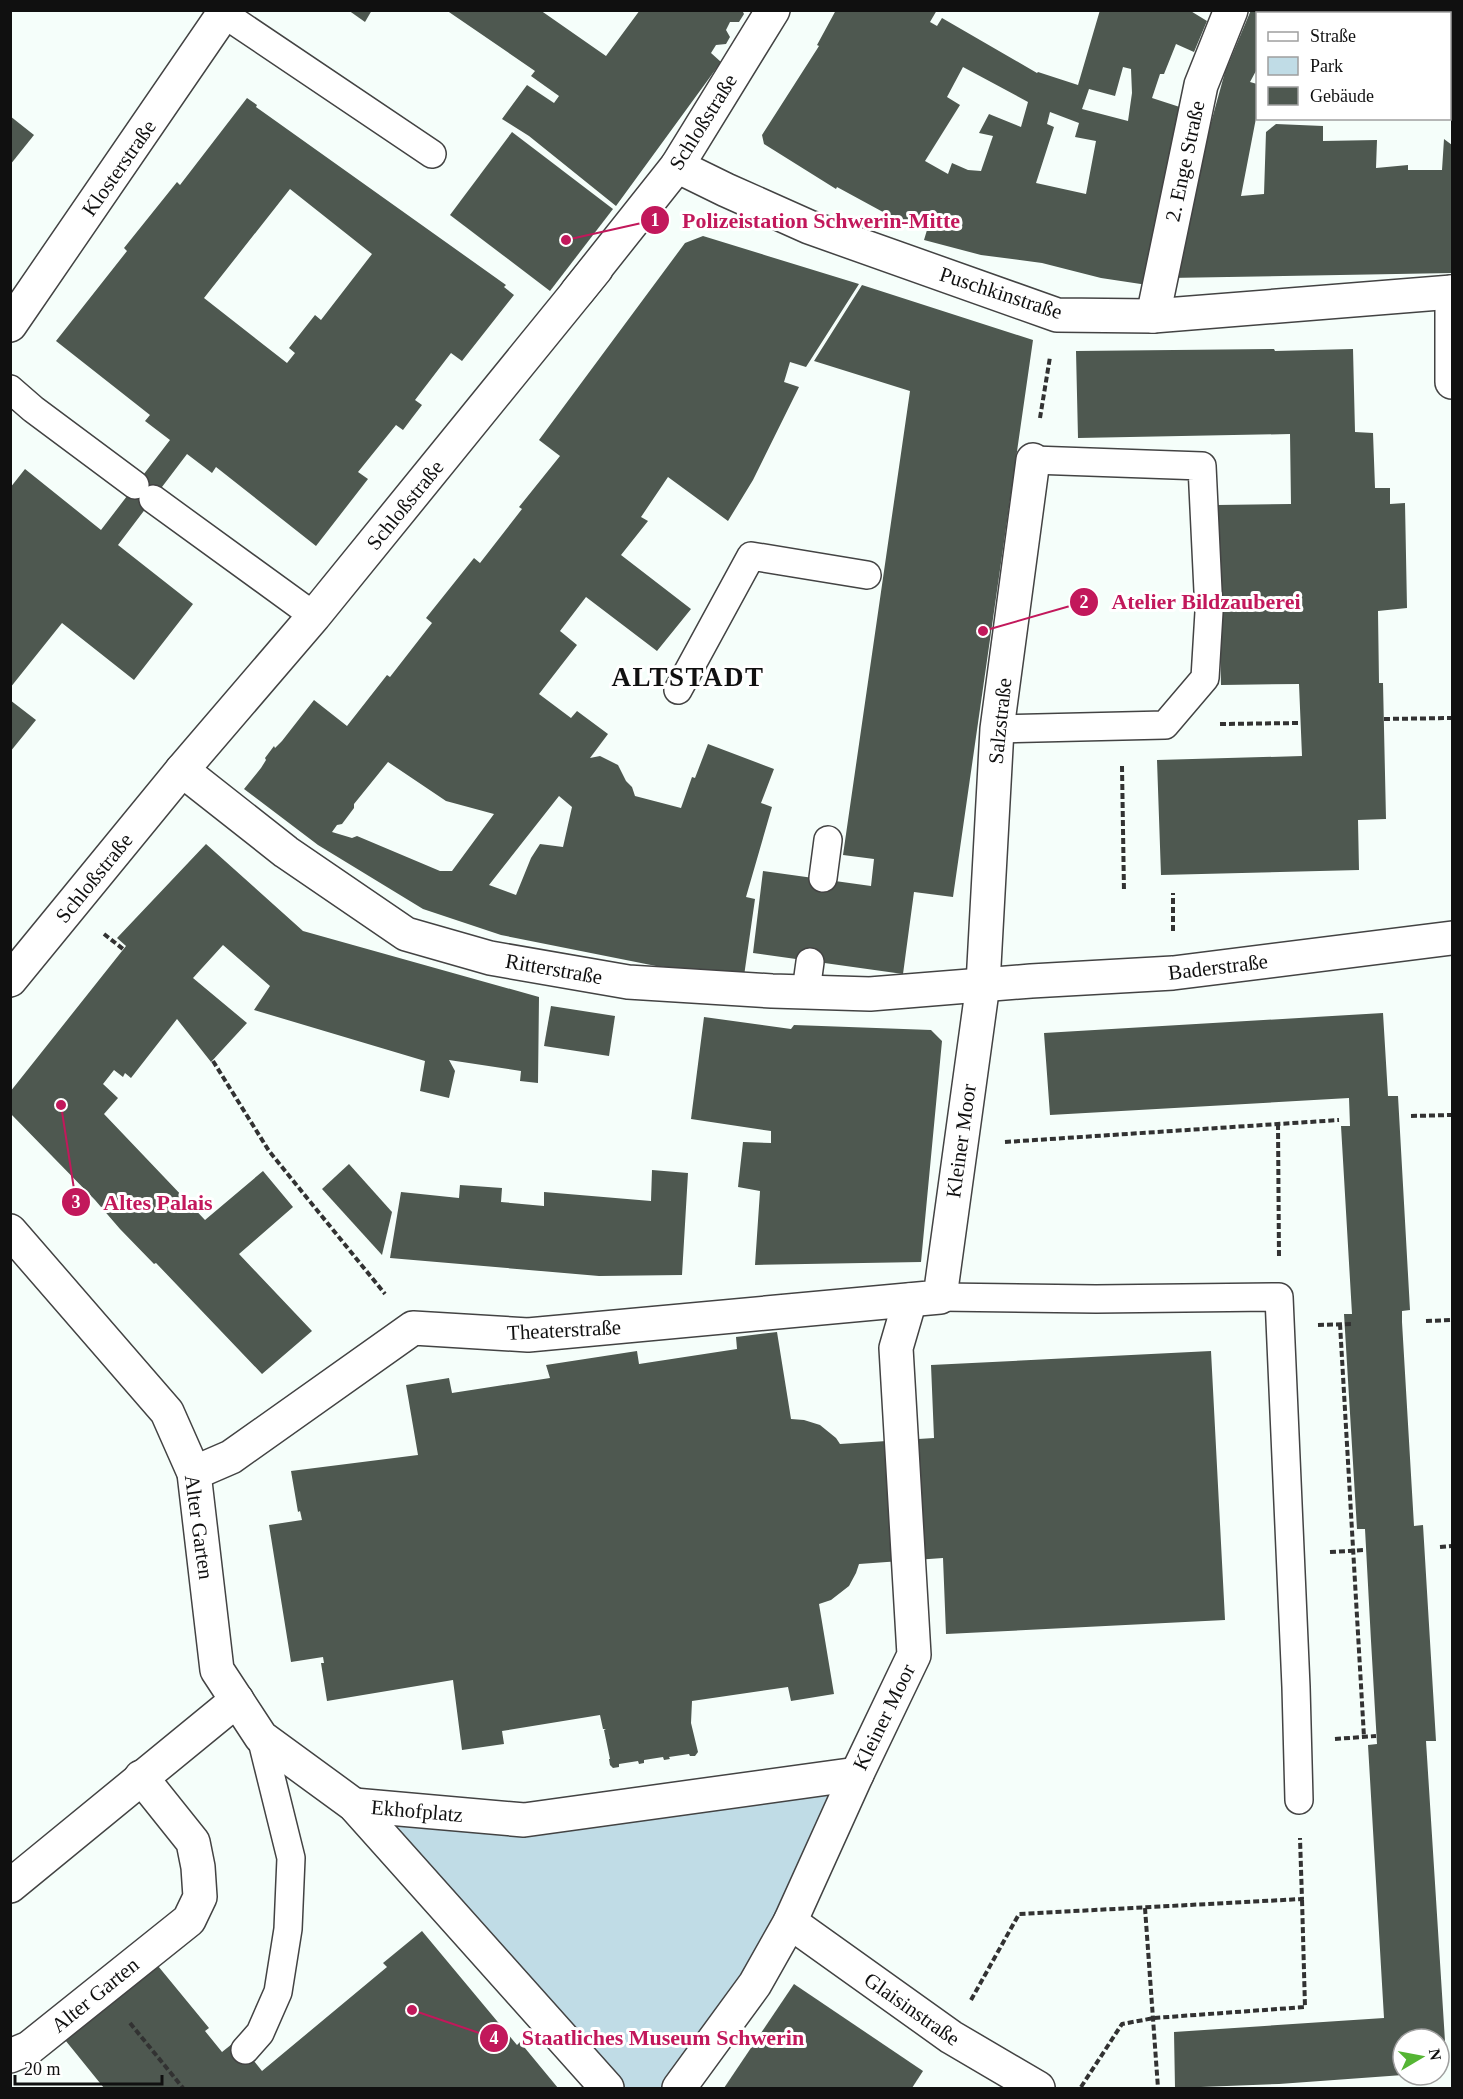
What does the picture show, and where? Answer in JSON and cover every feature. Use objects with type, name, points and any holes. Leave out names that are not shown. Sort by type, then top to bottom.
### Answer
[{"type":"street","name":"Schloßstraße","points":[[10,980],[182,770],[314,616],[677,166],[772,10]]},
{"type":"street","name":"2. Enge Straße","points":[[1153,316],[1201,85],[1231,10]]},
{"type":"street","name":"Klosterstraße","points":[[10,325],[225,12]]},
{"type":"street","name":"Puschkinstraße","points":[[677,166],[809,227],[1057,315],[1153,316],[1452,292]]},
{"type":"street","points":[[1452,292],[1452,382]]},
{"type":"street","name":"Salzstraße","points":[[983,984],[998,729],[1033,460]]},
{"type":"street","name":"Ritterstraße","points":[[182,770],[286,852],[406,934],[490,958],[628,982],[772,992],[808,977],[870,994],[983,984]]},
{"type":"street","name":"Baderstraße","points":[[983,984],[1173,973],[1452,938]]},
{"type":"street","name":"Kleiner Moor","points":[[679,2088],[755,1984],[790,1922],[914,1655],[896,1348],[925,1298],[960,1145],[983,984]]},
{"type":"street","name":"Alter Garten","points":[[10,1231],[167,1412],[194,1473],[218,1670],[261,1737],[354,1805]]},
{"type":"street","name":"Theaterstraße","points":[[413,1328],[528,1335],[925,1298]]},
{"type":"street","points":[[194,1473],[231,1457],[413,1328]]},
{"type":"street","points":[[10,1886],[237,1700]]},
{"type":"street","name":"Ekhofplatz","points":[[354,1805],[524,1820],[857,1774]]},
{"type":"street","name":"Alter Garten","points":[[10,2056],[29,2048],[189,1920],[200,1897],[198,1867],[193,1842],[141,1777]]},
{"type":"street","name":"Ekhofplatz","points":[[354,1805],[608,2088]]},
{"type":"street","name":"Glaisinstraße","points":[[790,1922],[951,2037],[1038,2088]]},
{"type":"lane","points":[[225,12],[432,154]]},
{"type":"lane","points":[[10,389],[33,409],[144,492],[314,616]]},
{"type":"lane","points":[[998,729],[1165,725],[1205,678],[1209,612],[1202,466],[1033,460]]},
{"type":"lane","points":[[678,690],[751,556],[867,575]]},
{"type":"lane","points":[[823,878],[828,840]]},
{"type":"lane","points":[[925,1298],[1279,1297],[1297,1698],[1299,1800]]},
{"type":"lane","points":[[245,2050],[260,2033],[278,1992],[288,1929],[291,1858],[261,1737]]},
{"type":"path","points":[[1033,460],[1057,315]]},
{"type":"path","points":[[1384,719],[1452,718]]},
{"type":"path","points":[[1165,725],[1300,723]]},
{"type":"path","points":[[1122,726],[1124,892]]},
{"type":"path","points":[[213,1061],[269,1151],[413,1328]]},
{"type":"path","points":[[1411,1116],[1452,1115]]},
{"type":"path","points":[[960,1145],[1339,1120]]},
{"type":"path","points":[[1278,1124],[1279,1297]]},
{"type":"path","points":[[1426,1321],[1452,1320]]},
{"type":"path","points":[[1340,1324],[1364,1737]]},
{"type":"path","points":[[1440,1547],[1452,1546]]},
{"type":"path","points":[[1080,2088],[1122,2024],[1154,2018],[1305,2007],[1299,1800]]},
{"type":"path","points":[[951,2037],[1019,1914],[1302,1899]]},
{"type":"path","points":[[1145,1908],[1158,2088]]},
{"type":"path","points":[[102,1990],[183,2088]]},
{"type":"green space","points":[[857,1774],[677,2088],[607,2088],[354,1805],[524,1820]]},
{"type":"building","points":[[348,10],[372,10],[365,22]]},
{"type":"building","points":[[446,10],[540,10],[606,56],[640,10],[742,10],[744,14],[739,22],[730,22],[726,30],[730,37],[726,44],[716,45],[711,53],[721,62],[616,206],[529,136],[502,119],[527,85],[554,103],[559,96],[531,76],[535,71]]},
{"type":"building","points":[[836,10],[937,10],[930,22],[937,26],[942,18],[1037,73],[1078,85],[1100,10],[1189,10],[1207,21],[1194,52],[1176,44],[1164,74],[1160,74],[1152,98],[1189,110],[1154,286],[1101,278],[1042,263],[981,255],[924,240],[927,230],[905,224],[837,187],[836,189],[764,144],[762,135],[819,46],[817,45]],"holes":[[[963,67],[1028,102],[1021,127],[989,114],[979,133],[993,136],[981,171],[968,170],[952,163],[948,174],[925,161],[960,105],[947,97]],[[1123,67],[1131,69],[1132,93],[1128,121],[1082,109],[1089,89],[1115,96]],[[1050,112],[1079,123],[1075,137],[1096,141],[1086,194],[1036,183],[1054,127],[1047,124]]]},
{"type":"building","points":[[1251,10],[1288,10],[1288,12],[1256,12],[1256,71],[1250,82],[1256,84],[1256,118],[1241,196],[1264,194],[1266,132],[1276,124],[1323,126],[1323,141],[1377,140],[1376,168],[1408,165],[1408,170],[1442,170],[1444,139],[1452,145],[1452,273],[1168,278],[1225,72]]},
{"type":"building","points":[[1361,10],[1375,10],[1374,12]]},
{"type":"building","points":[[1404,10],[1452,10],[1452,21],[1451,12],[1408,12]]},
{"type":"building","points":[[1452,41],[1452,90],[1451,89]]},
{"type":"building","points":[[247,98],[257,105],[256,107],[506,285],[504,287],[514,295],[462,361],[451,353],[415,400],[422,405],[403,430],[396,425],[358,472],[368,479],[316,546],[216,467],[212,473],[187,454],[118,545],[193,604],[134,680],[62,623],[10,688],[10,488],[25,469],[101,530],[170,440],[145,421],[150,415],[56,341],[127,251],[124,248],[177,182],[180,185]],"holes":[[[290,189],[372,254],[321,320],[315,315],[289,348],[295,353],[287,363],[204,298]]]},
{"type":"building","points":[[10,116],[34,135],[10,165]]},
{"type":"building","points":[[512,132],[613,209],[550,291],[450,215]]},
{"type":"building","points":[[703,236],[859,284],[806,367],[790,362],[784,382],[799,387],[753,480],[728,521],[668,477],[641,517],[648,521],[621,555],[691,609],[657,651],[586,597],[560,631],[577,645],[539,694],[571,718],[577,711],[608,734],[590,758],[600,756],[618,765],[635,796],[681,808],[692,777],[695,778],[708,744],[774,769],[761,803],[772,807],[746,897],[755,899],[744,976],[656,966],[501,935],[423,909],[318,845],[244,789],[261,768],[274,746],[275,748],[282,741],[314,700],[347,726],[387,675],[390,677],[432,623],[426,618],[474,558],[480,563],[522,509],[519,507],[560,456],[539,440],[685,243]],"holes":[[[388,762],[446,801],[494,814],[452,871],[440,871],[357,836],[352,838],[332,832],[337,825],[342,824],[354,808],[354,804]],[[559,796],[572,807],[563,847],[540,844],[531,858],[516,895],[489,885]]]},
{"type":"building","points":[[862,285],[1033,340],[953,897],[914,892],[903,974],[753,953],[763,871],[871,886],[874,859],[843,855],[910,391],[814,361]]},
{"type":"building","points":[[1274,349],[1275,351],[1353,349],[1355,432],[1373,433],[1375,488],[1390,488],[1390,504],[1405,503],[1407,608],[1378,611],[1379,683],[1383,683],[1386,819],[1358,820],[1359,870],[1161,875],[1157,760],[1302,756],[1299,684],[1221,685],[1217,505],[1291,504],[1290,434],[1078,438],[1076,351]]},
{"type":"building","points":[[10,700],[36,720],[10,752]]},
{"type":"building","points":[[206,844],[303,931],[539,997],[538,1083],[520,1081],[521,1071],[449,1060],[455,1071],[449,1098],[420,1091],[425,1061],[254,1010],[270,986],[223,945],[193,978],[247,1023],[211,1062],[177,1019],[131,1078],[125,1073],[123,1077],[114,1070],[103,1084],[118,1098],[104,1114],[205,1220],[263,1171],[293,1207],[239,1254],[312,1331],[262,1374],[10,1113],[10,1092],[126,946],[117,938]]},
{"type":"building","points":[[551,1006],[615,1016],[609,1056],[544,1046]]},
{"type":"building","points":[[1383,1013],[1388,1096],[1398,1096],[1410,1310],[1402,1311],[1402,1322],[1414,1526],[1423,1525],[1436,1741],[1426,1741],[1444,2027],[1391,2027],[1391,2076],[1279,2084],[1175,2088],[1174,2032],[1384,2018],[1368,1745],[1377,1744],[1365,1529],[1357,1529],[1344,1314],[1352,1314],[1341,1126],[1350,1126],[1349,1098],[1050,1115],[1044,1033]]},
{"type":"building","points":[[704,1017],[791,1029],[794,1025],[931,1030],[942,1041],[921,1262],[755,1265],[760,1191],[738,1187],[743,1142],[771,1143],[771,1131],[691,1119]]},
{"type":"building","points":[[349,1164],[392,1212],[382,1255],[322,1189]]},
{"type":"building","points":[[652,1170],[688,1173],[682,1275],[599,1276],[390,1258],[401,1192],[459,1198],[460,1185],[502,1188],[501,1202],[544,1206],[544,1192],[651,1201]]},
{"type":"building","points":[[777,1332],[791,1419],[820,1425],[840,1444],[934,1438],[931,1365],[1211,1351],[1225,1620],[946,1634],[943,1558],[859,1564],[849,1586],[831,1600],[819,1604],[834,1694],[791,1701],[788,1687],[692,1701],[691,1723],[698,1752],[695,1756],[689,1754],[664,1760],[663,1757],[644,1760],[644,1763],[639,1764],[638,1761],[619,1764],[619,1767],[613,1768],[610,1765],[604,1730],[606,1729],[603,1729],[600,1715],[502,1731],[504,1744],[462,1750],[453,1680],[327,1701],[321,1663],[324,1663],[323,1657],[291,1662],[269,1525],[302,1520],[300,1511],[298,1512],[291,1471],[418,1455],[406,1385],[449,1378],[452,1393],[550,1378],[546,1365],[637,1351],[639,1364],[737,1349],[736,1337]]},
{"type":"building","points":[[422,1931],[517,2045],[520,2042],[558,2088],[104,2088],[57,2030],[149,1955],[209,2028],[205,2031],[222,2052],[237,2040],[262,2071],[387,1967],[383,1963]]},
{"type":"building","points":[[794,1984],[923,2071],[912,2088],[724,2088]]},
{"type":"place","name":"Polizeistation Schwerin-Mitte","points":[[566,240]]},
{"type":"place","name":"Atelier Bildzauberei","points":[[983,631]]},
{"type":"place","name":"Altes Palais","points":[[61,1105]]},
{"type":"place","name":"Staatliches Museum Schwerin","points":[[412,2010]]},
{"type":"district","name":"ALTSTADT","points":[[688,677]]}]
